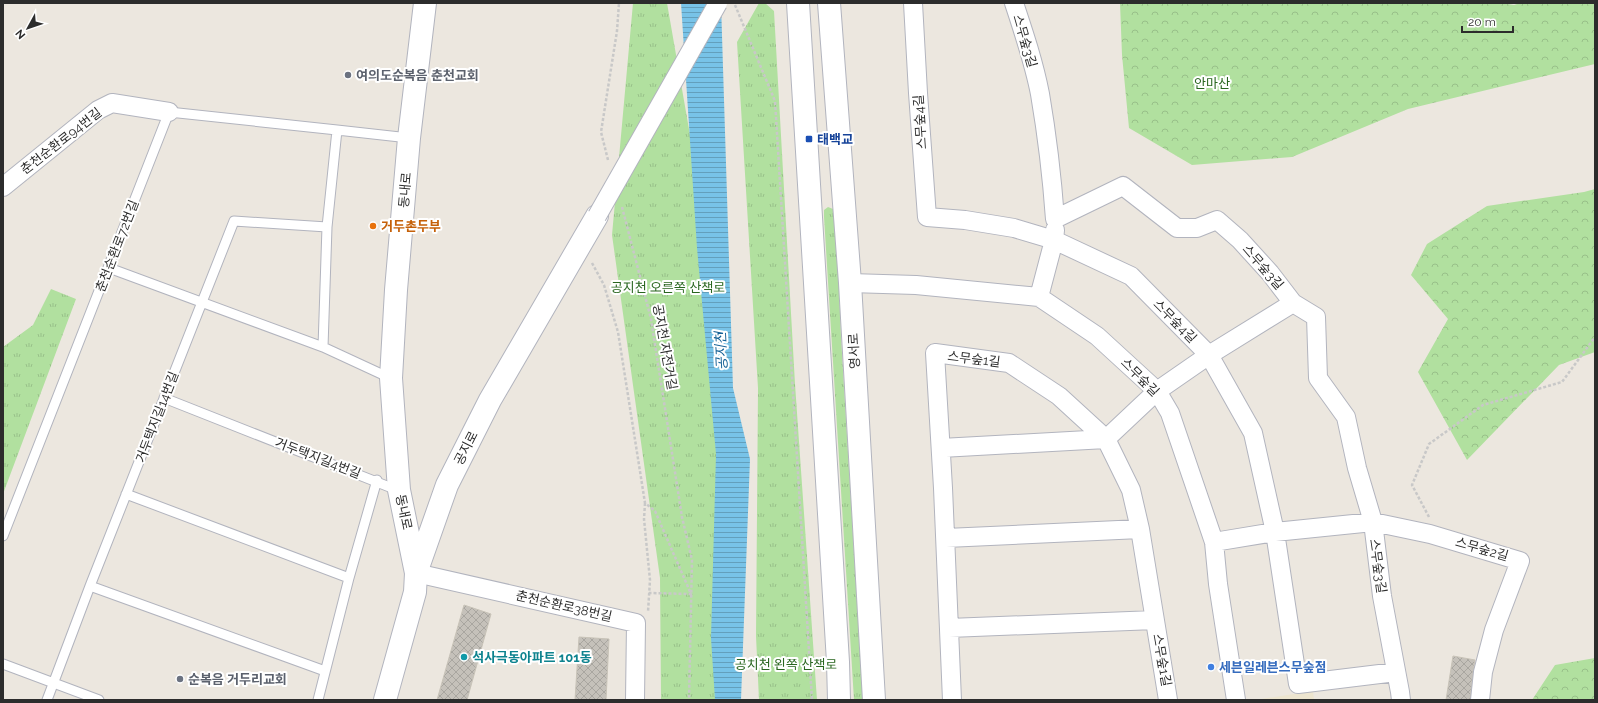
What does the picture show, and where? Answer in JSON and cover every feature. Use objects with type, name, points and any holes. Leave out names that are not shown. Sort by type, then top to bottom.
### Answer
[{"type":"street","name":"동내로","points":[[416,573],[399,490],[391,378],[396,290],[409,138],[426,3]]},
{"type":"street","points":[[597,216],[718,3]]},
{"type":"street","points":[[798,3],[822,389],[839,700]]},
{"type":"street","name":"영서로","points":[[829,3],[850,283],[874,700]]},
{"type":"street","name":"스무숲4길","points":[[913,3],[918,93],[928,217],[965,220],[1007,227],[1054,240],[1130,276],[1208,355],[1252,433],[1275,532],[1298,684],[1396,672]]},
{"type":"street","name":"스무숲3길","points":[[1014,3],[1027,43],[1040,94],[1052,179],[1055,219],[1123,186],[1177,228],[1197,228],[1217,220],[1240,240],[1270,273],[1293,303],[1316,317],[1318,378],[1346,417],[1357,468],[1373,522],[1382,596],[1401,700]]},
{"type":"street","name":"춘천순환로94번길","points":[[3,187],[98,110],[112,103],[169,112]]},
{"type":"street","name":"공지로","points":[[385,700],[415,592],[416,573],[447,485],[490,400],[597,216]]},
{"type":"street","points":[[1039,297],[1054,240],[1055,219]]},
{"type":"street","name":"스무숲길","points":[[850,283],[916,285],[1039,297],[1098,336],[1157,391],[1170,413],[1214,542],[1218,584],[1236,700]]},
{"type":"street","points":[[941,448],[1106,439],[1157,391],[1208,355],[1293,303]]},
{"type":"street","name":"스무숲1길","points":[[952,700],[946,538],[935,353],[1009,363],[1059,396],[1106,439],[1131,490],[1140,529],[1168,700]]},
{"type":"street","name":"스무숲2길","points":[[1214,542],[1275,532],[1373,522],[1440,537],[1520,561],[1494,630],[1483,672],[1480,700]]},
{"type":"street","points":[[946,538],[1140,529]]},
{"type":"street","name":"춘천순환로38번길","points":[[416,573],[636,623],[636,633]]},
{"type":"street","name":"스무숲1길","points":[[949,628],[1155,620]]},
{"type":"street","points":[[635,700],[636,633]]},
{"type":"lane","points":[[169,112],[409,138]]},
{"type":"lane","name":"춘천순환로72번길","points":[[3,536],[169,112]]},
{"type":"lane","points":[[323,347],[327,226],[336,130]]},
{"type":"lane","name":"거두택지길14번길","points":[[47,700],[201,301],[234,221],[327,226]]},
{"type":"lane","points":[[109,268],[323,347],[391,378]]},
{"type":"lane","name":"거두택지길4번길","points":[[164,398],[377,480],[349,578],[318,700]]},
{"type":"lane","points":[[377,480],[399,490]]},
{"type":"lane","points":[[126,494],[349,578]]},
{"type":"lane","points":[[90,586],[325,671]]},
{"type":"lane","points":[[3,664],[99,700]]},
{"type":"path","points":[[609,162],[601,132],[617,31],[619,3]]},
{"type":"path","points":[[734,3],[775,102],[812,700]]},
{"type":"path","name":"공지천 자전거길","points":[[621,206],[651,319],[682,517],[692,560],[689,700]]},
{"type":"path","points":[[581,243],[604,285],[618,332],[645,502],[644,519],[650,593],[647,622],[636,633]]},
{"type":"path","points":[[1440,537],[1412,486],[1429,444],[1483,405],[1562,382],[1595,337]]},
{"type":"path","points":[[645,502],[655,511],[691,594],[650,593]]},
{"type":"shaded area","points":[[1313,691],[1314,700],[1255,700]]},
{"type":"green space","name":"공지천 오른쪽 산책로","points":[[633,3],[667,3],[716,284],[723,700],[661,700],[660,578],[612,235]]},
{"type":"green space","name":"공치천 왼쪽 산책로","points":[[759,3],[765,3],[774,11],[795,384],[817,700],[759,700],[756,636],[758,388],[737,42]]},
{"type":"green space","name":"안마산","points":[[1120,3],[1503,3],[1514,5],[1520,3],[1595,3],[1595,64],[1408,109],[1292,157],[1192,165],[1129,128],[1122,55]]},
{"type":"green space","points":[[1595,189],[1595,352],[1559,365],[1467,460],[1418,372],[1448,319],[1411,275],[1427,244],[1487,206],[1584,192]]},
{"type":"green space","points":[[828,207],[833,209],[836,215],[841,337],[863,700],[854,700],[824,217],[824,210]]},
{"type":"green space","points":[[51,289],[76,299],[3,494],[3,347],[33,325]]},
{"type":"green space","points":[[1595,658],[1595,700],[1532,700],[1555,665]]},
{"type":"water","name":"공지천","points":[[681,3],[721,3],[733,388],[750,459],[741,700],[715,700],[711,638],[716,454],[697,248]]},
{"type":"building","name":"석사극동아파트 101동","points":[[464,605],[491,614],[467,700],[437,700]]},
{"type":"building","points":[[579,637],[609,639],[606,700],[575,700]]},
{"type":"building","points":[[1453,656],[1475,660],[1470,700],[1446,700]]},
{"type":"place","name":"여의도순복음 춘천교회","points":[[348,75]]},
{"type":"place","name":"태백교","points":[[809,139]]},
{"type":"place","name":"거두촌두부","points":[[373,226]]},
{"type":"place","name":"석사극동아파트 101동","points":[[464,657]]},
{"type":"place","name":"세븐일레븐스무숲점","points":[[1211,667]]},
{"type":"place","name":"순복음 거두리교회","points":[[180,679]]}]
